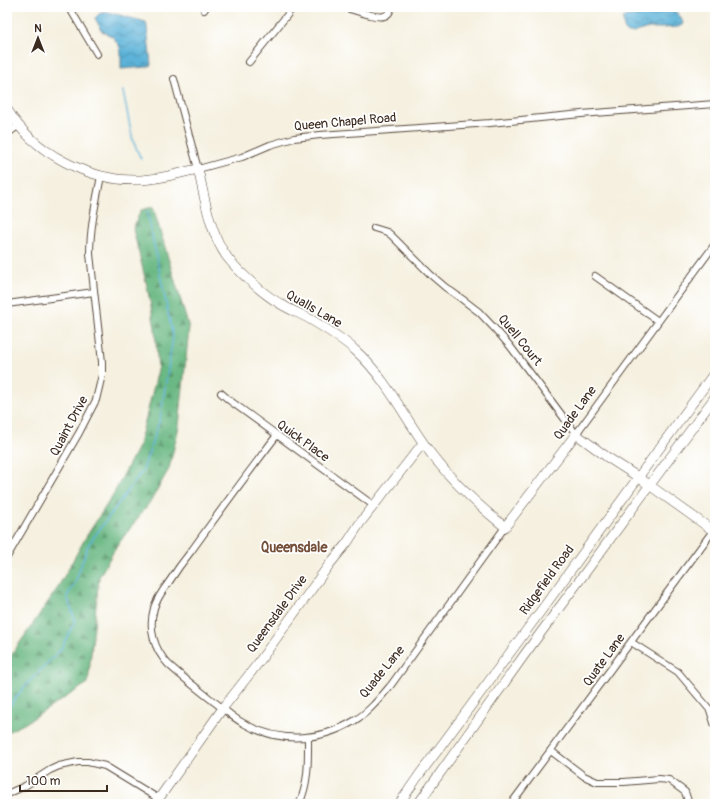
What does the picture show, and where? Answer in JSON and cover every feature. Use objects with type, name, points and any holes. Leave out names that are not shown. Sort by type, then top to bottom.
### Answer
[{"type":"street","points":[[78,7],[70,9],[97,54]]},
{"type":"street","points":[[249,62],[292,7]]},
{"type":"street","points":[[344,7],[379,17],[390,13],[392,7]]},
{"type":"street","name":"Qualls Lane","points":[[174,79],[198,169],[210,222],[222,250],[233,264],[271,298],[326,329],[356,351],[392,395],[432,455],[455,482],[493,518],[505,527]]},
{"type":"street","name":"Queen Chapel Road","points":[[7,109],[19,125],[40,146],[52,154],[86,171],[101,176],[127,180],[152,179],[198,169],[242,157],[270,144],[294,138],[715,104]]},
{"type":"street","points":[[7,134],[19,125]]},
{"type":"street","name":"Quaint Drive","points":[[7,557],[79,433],[96,400],[100,387],[102,362],[90,254],[90,240],[101,176]]},
{"type":"street","name":"Quell Court","points":[[374,228],[387,232],[391,235],[431,275],[479,312],[510,346],[576,434],[714,530]]},
{"type":"street","name":"Quade Lane","points":[[276,435],[157,599],[153,609],[151,625],[152,636],[162,658],[168,664],[180,675],[242,722],[267,733],[291,738],[308,738],[339,728],[354,721],[378,701],[715,244]]},
{"type":"street","points":[[595,276],[658,321]]},
{"type":"street","points":[[7,304],[94,292]]},
{"type":"street","name":"Ridgefield Road","points":[[399,804],[715,372]]},
{"type":"street","name":"Quick Place","points":[[221,393],[373,506]]},
{"type":"street","name":"Ridgefield Road","points":[[418,804],[525,654],[715,397]]},
{"type":"street","name":"Queensdale Drive","points":[[157,801],[223,708],[259,662],[329,565],[347,543],[360,523],[423,443]]},
{"type":"street","name":"Quate Lane","points":[[511,804],[714,530]]},
{"type":"street","points":[[631,642],[678,672],[710,710],[715,726]]},
{"type":"street","points":[[299,804],[304,793],[306,782],[308,766],[308,738]]},
{"type":"street","points":[[551,751],[584,776],[597,782],[624,782],[660,779],[669,780],[685,792],[690,804]]},
{"type":"street","points":[[7,794],[25,786],[59,766],[78,762],[88,762],[105,766],[157,801]]},
{"type":"green space","points":[[153,207],[189,328],[179,426],[169,469],[150,502],[116,547],[99,577],[88,683],[24,724],[7,732],[7,658],[10,657],[57,589],[86,537],[113,495],[139,445],[158,370],[155,328],[147,286],[133,229],[141,210]]},
{"type":"water","points":[[673,11],[681,17],[683,23],[678,27],[649,28],[632,33],[628,33],[625,30],[623,18],[626,16]]},
{"type":"water","points":[[104,12],[146,22],[151,65],[147,67],[121,69],[120,47],[113,37],[102,31],[95,18]]},
{"type":"waterway","points":[[123,91],[133,141],[141,159]]},
{"type":"waterway","points":[[7,709],[25,686],[61,649],[75,621],[67,596],[75,583],[88,545],[143,470],[160,419],[173,337],[147,211]]},
{"type":"district","name":"Queensdale","points":[[294,547]]}]
